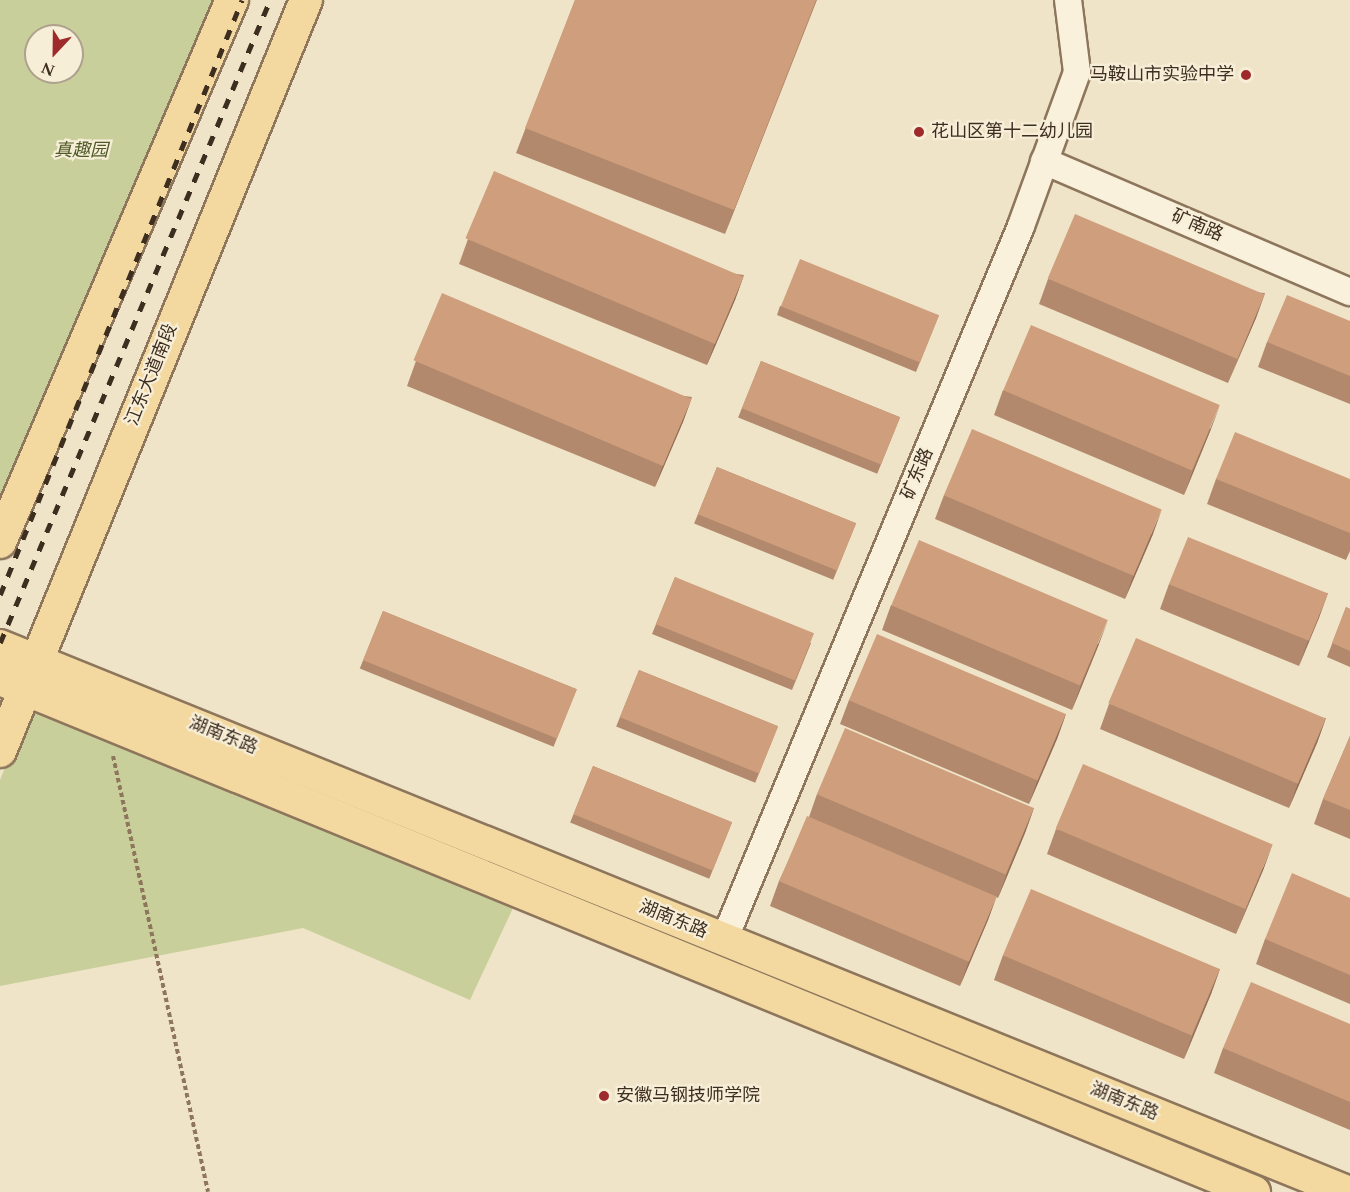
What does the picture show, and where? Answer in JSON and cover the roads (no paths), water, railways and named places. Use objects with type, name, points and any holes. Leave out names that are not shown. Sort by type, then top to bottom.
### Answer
[{"type":"main road","points":[[0,542],[232,0]]},
{"type":"main road","name":"江东大道南段","points":[[0,751],[12,684],[306,0]]},
{"type":"main road","name":"湖南东路","points":[[0,646],[1347,1192]]},
{"type":"main road","points":[[12,684],[1254,1192]]},
{"type":"street","name":"矿东路","points":[[724,940],[1044,161],[1077,72],[1068,0]]},
{"type":"street","name":"矿南路","points":[[1044,161],[1350,292]]},
{"type":"railway","points":[[0,595],[242,0]]},
{"type":"railway","points":[[0,643],[270,0]]},
{"type":"place","name":"马鞍山市实验中学","points":[[1246,75]]},
{"type":"place","name":"花山区第十二幼儿园","points":[[919,132]]},
{"type":"place","name":"安徽马钢技师学院","points":[[604,1096]]},
{"type":"park label","name":"真趣园","points":[[81,151]]}]
